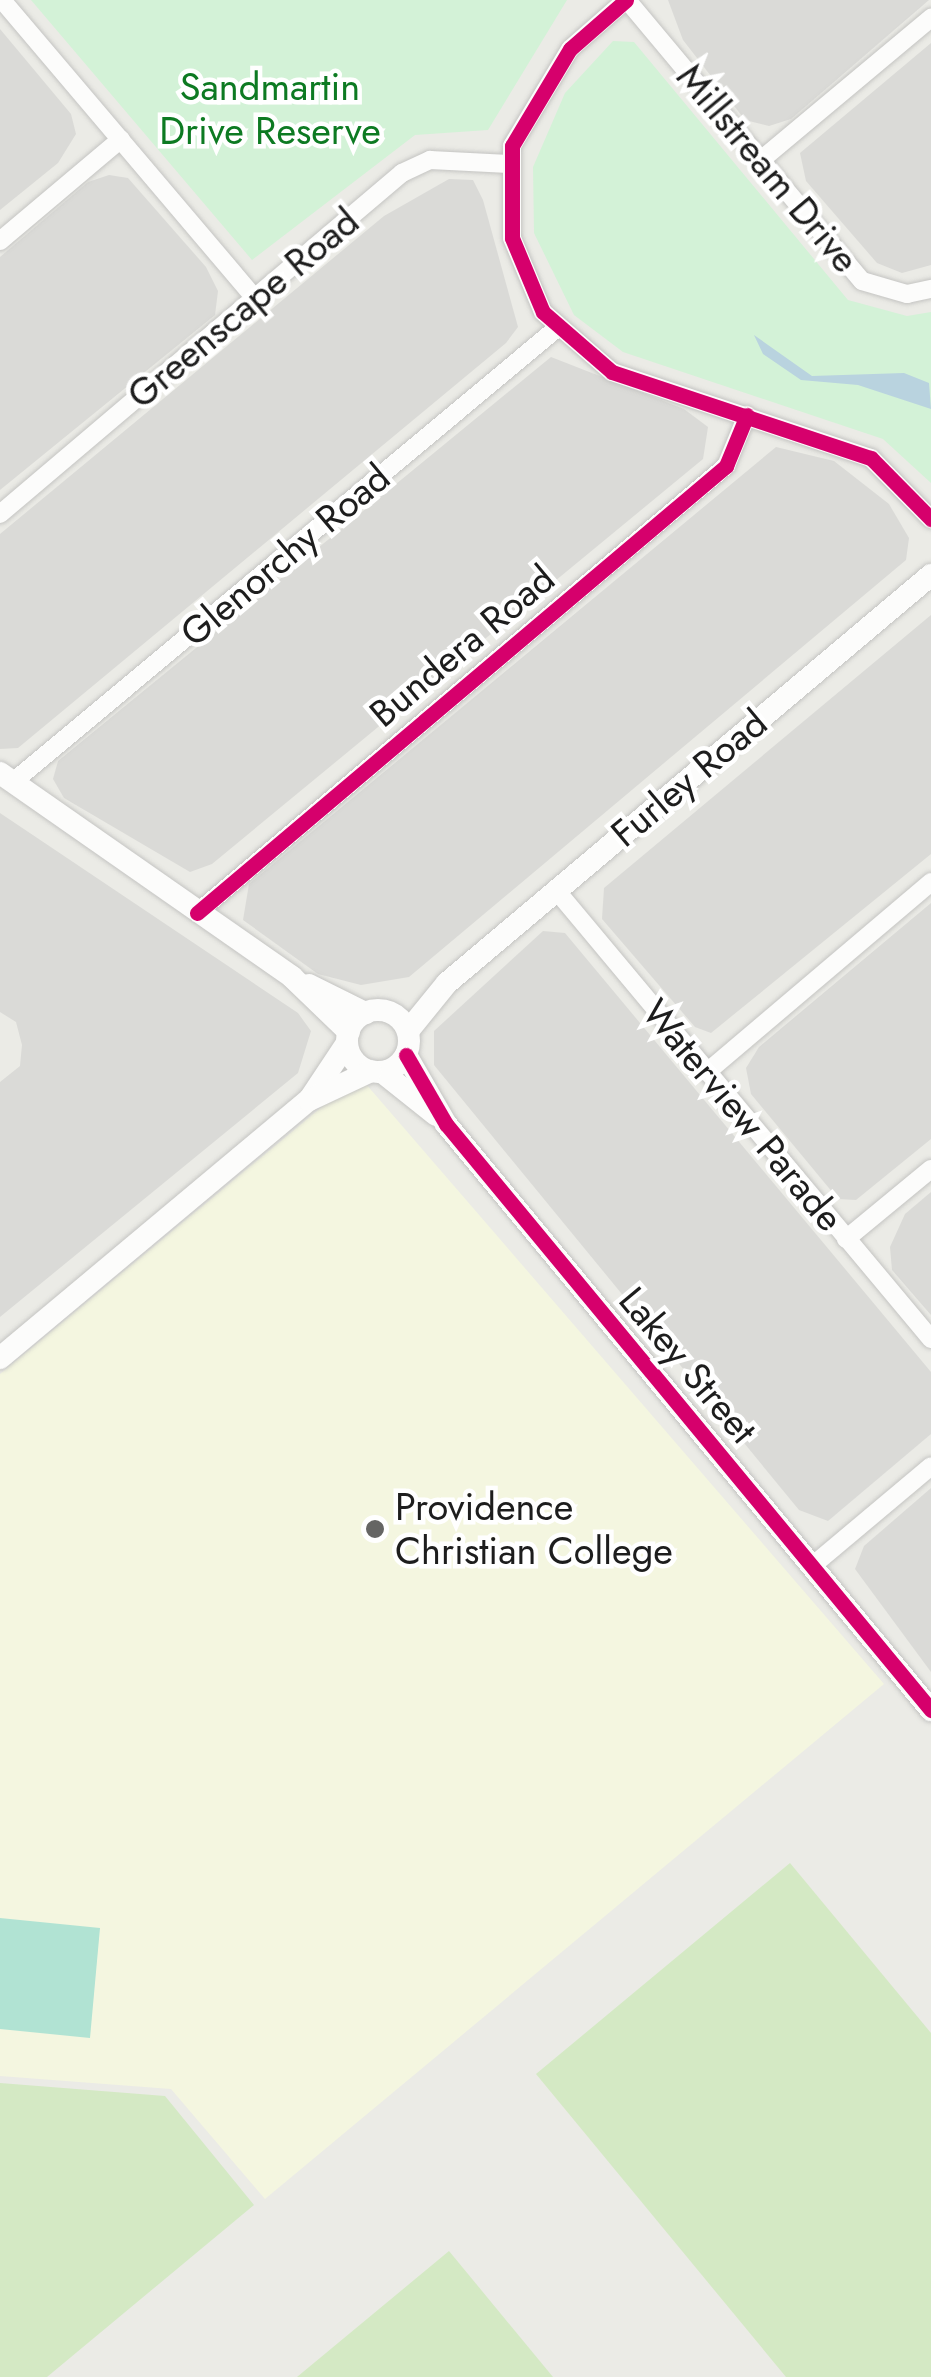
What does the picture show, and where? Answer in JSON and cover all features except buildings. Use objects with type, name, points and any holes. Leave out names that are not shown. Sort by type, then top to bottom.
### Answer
[{"type":"street","points":[[2,0],[255,298]]},
{"type":"street","points":[[627,0],[546,80],[509,164],[512,238],[556,329],[612,372],[871,458],[931,519]]},
{"type":"street","name":"Millstream Drive","points":[[627,0],[862,281],[907,294],[931,289]]},
{"type":"street","points":[[761,160],[931,18]]},
{"type":"street","points":[[0,241],[121,138]]},
{"type":"street","name":"Greenscape Road","points":[[0,514],[402,173],[430,160],[509,164]]},
{"type":"street","name":"Glenorchy Road","points":[[6,777],[556,329]]},
{"type":"street","name":"Bundera Road","points":[[198,913],[726,466],[747,415]]},
{"type":"street","name":"Furley Road","points":[[407,1043],[448,983],[931,575]]},
{"type":"street","name":"Lakey Street","points":[[6,777],[292,978],[365,1013]]},
{"type":"street","points":[[707,1072],[931,882]]},
{"type":"street","name":"Waterview Parade","points":[[556,890],[931,1339]]},
{"type":"street","name":"Lakey Street","points":[[292,978],[376,1071],[446,1124],[931,1710]]},
{"type":"street","name":"Furley Road","points":[[389,1011],[448,983]]},
{"type":"street","points":[[309,1100],[365,1013],[389,1011]]},
{"type":"street","name":"Lakey Street","points":[[389,1011],[446,1124]]},
{"type":"street","points":[[0,1358],[309,1100],[376,1071],[407,1043]]},
{"type":"street","points":[[846,1239],[931,1169]]},
{"type":"street","points":[[812,1566],[931,1466]]},
{"type":"shaded area","points":[[668,0],[929,0],[791,119],[769,126],[745,120],[683,40]]},
{"type":"shaded area","points":[[0,29],[71,114],[76,134],[58,163],[0,210]]},
{"type":"shaded area","points":[[931,43],[931,265],[902,273],[877,263],[806,181],[800,153]]},
{"type":"shaded area","points":[[109,175],[128,178],[206,267],[218,291],[215,315],[0,490],[0,257],[88,182]]},
{"type":"shaded area","points":[[449,179],[473,180],[483,200],[518,327],[506,343],[18,748],[0,749],[0,534],[384,216]]},
{"type":"shaded area","points":[[551,357],[684,409],[708,427],[703,459],[212,864],[190,872],[64,798],[53,779],[58,761]]},
{"type":"shaded area","points":[[776,447],[834,461],[889,504],[909,538],[906,560],[409,977],[361,985],[318,974],[243,920],[249,884]]},
{"type":"shaded area","points":[[931,615],[931,854],[711,1033],[695,1027],[602,919],[604,888]]},
{"type":"shaded area","points":[[0,813],[298,1013],[311,1031],[298,1073],[0,1317],[0,1082],[20,1066],[22,1045],[16,1022],[0,1012]]},
{"type":"shaded area","points":[[931,903],[931,1139],[856,1200],[838,1199],[751,1094],[746,1068],[759,1047]]},
{"type":"shaded area","points":[[543,931],[565,933],[931,1372],[931,1434],[828,1521],[799,1510],[434,1065],[434,1031]]},
{"type":"shaded area","name":"Providence Christian College","points":[[359,1076],[884,1684],[265,2199],[171,2089],[0,2076],[0,1374]]},
{"type":"shaded area","points":[[931,1192],[931,1315],[892,1270],[890,1247],[905,1214]]},
{"type":"shaded area","points":[[931,1488],[931,1672],[855,1569],[864,1546]]},
{"type":"green space","name":"Sandmartin Drive Reserve","points":[[31,0],[567,0],[488,130],[415,135],[252,260]]},
{"type":"green space","points":[[613,41],[634,42],[848,300],[907,316],[931,312],[931,483],[883,439],[623,352],[574,315],[534,233],[533,167],[565,93]]},
{"type":"green space","points":[[790,1863],[931,2033],[931,2377],[786,2377],[536,2074]]},
{"type":"green space","points":[[0,1918],[100,1928],[90,2038],[0,2029]]},
{"type":"green space","points":[[0,2083],[165,2096],[254,2205],[47,2377],[0,2377]]},
{"type":"green space","points":[[449,2251],[553,2377],[297,2377]]},
{"type":"water","points":[[754,335],[812,376],[904,373],[929,383],[931,409],[858,385],[801,380],[763,354]]},
{"type":"cycle path","points":[[626,0],[570,49],[512,146],[512,238],[543,312],[612,372],[871,458],[931,519]]},
{"type":"cycle path","points":[[197,913],[726,466],[747,415]]},
{"type":"cycle path","points":[[406,1055],[446,1124],[931,1710]]},
{"type":"place","name":"Providence Christian College","points":[[375,1529]]}]
